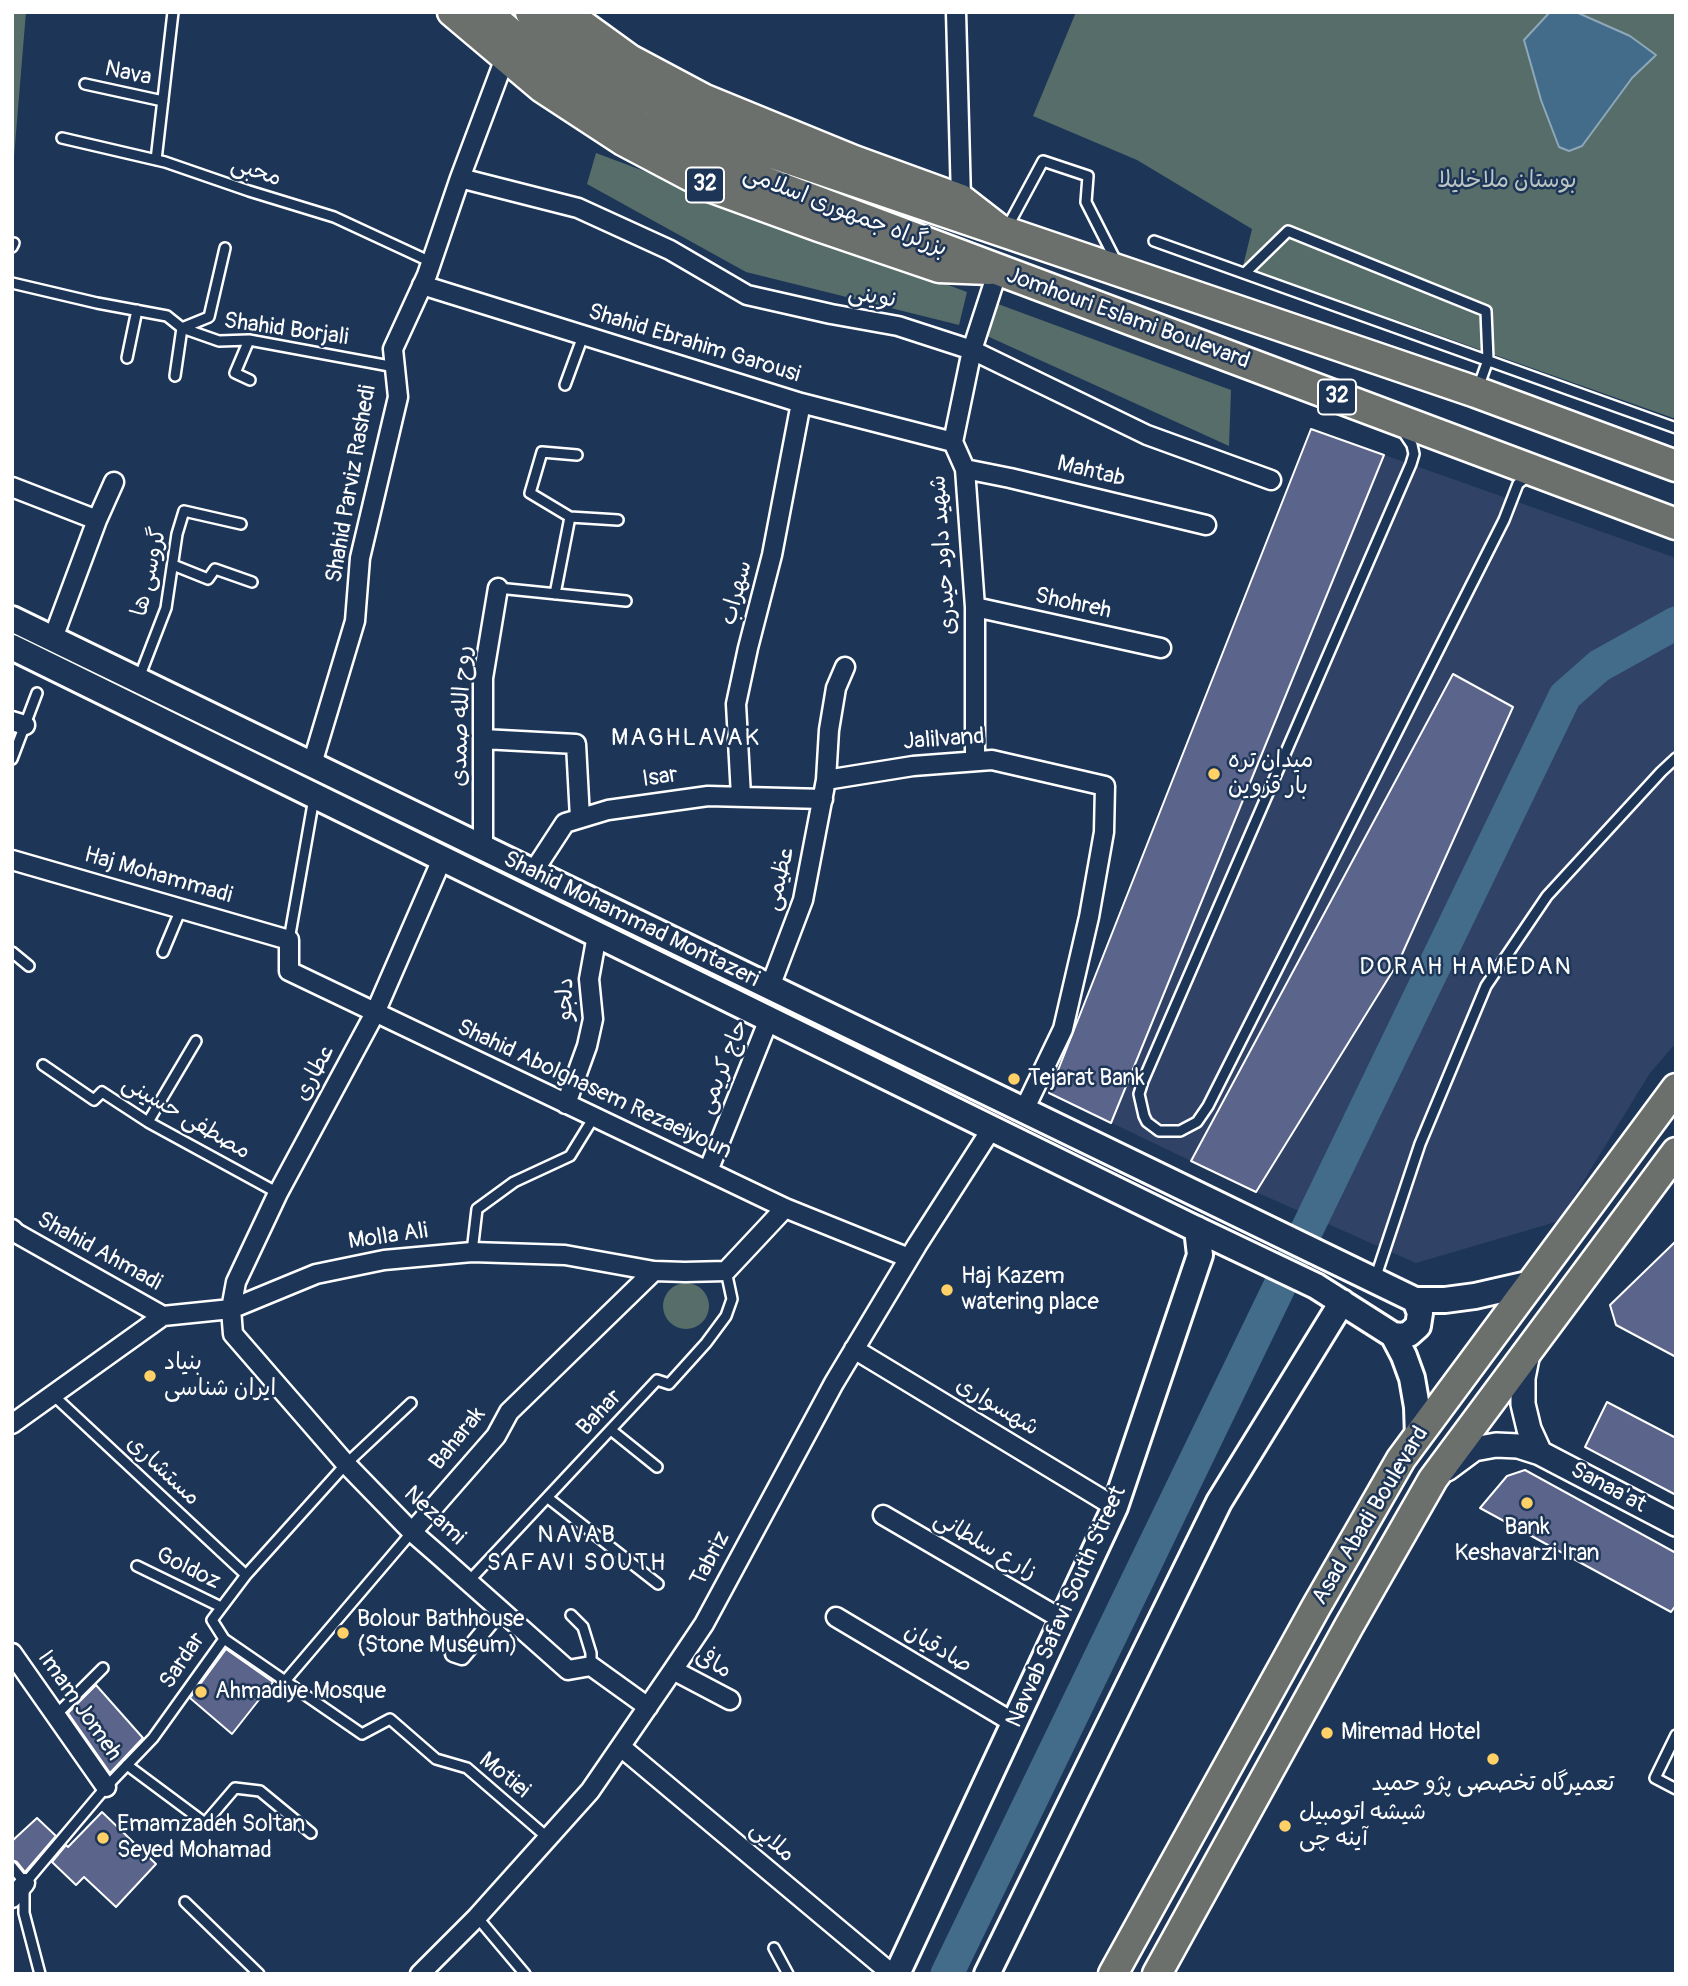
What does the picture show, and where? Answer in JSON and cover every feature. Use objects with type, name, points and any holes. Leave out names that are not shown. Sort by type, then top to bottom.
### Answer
[{"type":"highway","name":"بزرگراه جمهوری اسلامی","points":[[485,12],[547,65],[640,127],[746,175],[998,270]]},
{"type":"highway","name":"بزرگراه جمهوری اسلامی","points":[[531,12],[565,42],[656,101],[758,148],[1004,233]]},
{"type":"highway","name":"Jomhouri Eslami Boulevard","points":[[1004,233],[1476,393],[1676,467]]},
{"type":"highway","name":"Jomhouri Eslami Boulevard","points":[[998,270],[1676,524]]},
{"type":"main road","name":"Jomhouri Eslami Boulevard","points":[[452,12],[542,88],[623,141],[712,188],[939,268],[998,270]]},
{"type":"main road","name":"Jomhouri Eslami Boulevard","points":[[565,12],[630,59],[705,99],[854,160],[961,199],[1004,233]]},
{"type":"main road","name":"Shahid Mohammad Montazeri","points":[[12,619],[1415,1300]]},
{"type":"main road","name":"Shahid Mohammad Montazeri","points":[[12,648],[1197,1229],[1217,1252],[1313,1292],[1338,1308],[1393,1335]]},
{"type":"main road","name":"Asad Abadi Boulevard","points":[[1113,1974],[1401,1459],[1676,1088]]},
{"type":"main road","name":"Asad Abadi Boulevard","points":[[1157,1974],[1433,1479],[1676,1152]]},
{"type":"main road","name":"Navvab Safavi South Street","points":[[895,1974],[1115,1507],[1217,1252]]},
{"type":"main road","points":[[1393,1335],[1409,1334],[1418,1326],[1420,1313],[1415,1300],[1475,1296],[1532,1283]]},
{"type":"main road","points":[[987,1974],[1219,1502],[1338,1308]]},
{"type":"main road","points":[[1393,1335],[1412,1378],[1418,1437]]},
{"type":"main road","points":[[1204,1810],[1221,1826],[1237,1828]]},
{"type":"main road","points":[[1175,1862],[1191,1864],[1209,1880]]},
{"type":"street","points":[[956,12],[961,199]]},
{"type":"street","name":"Shahid Parviz Rashedi","points":[[312,764],[355,621],[360,558],[398,397],[393,349],[431,262],[505,58]]},
{"type":"street","name":"نوینی","points":[[460,178],[578,208],[670,250],[747,295],[898,326],[972,350],[1147,435],[1272,480]]},
{"type":"street","name":"شهید داود حیدری","points":[[975,761],[975,607],[965,469],[953,442],[972,350],[998,270]]},
{"type":"street","name":"Shahid Ebrahim Garousi","points":[[422,285],[801,403],[953,442]]},
{"type":"street","name":"سهراب","points":[[741,796],[736,704],[772,555],[801,403]]},
{"type":"street","name":"Mahtab","points":[[965,469],[1206,525]]},
{"type":"street","points":[[53,638],[114,482]]},
{"type":"street","points":[[12,487],[97,520]]},
{"type":"street","name":"روح الله صمدی","points":[[483,848],[483,678],[498,588]]},
{"type":"street","name":"Shohreh","points":[[975,607],[1161,648]]},
{"type":"street","name":"عظیمی","points":[[770,987],[803,900],[826,780],[828,730],[836,688],[845,667]]},
{"type":"street","points":[[483,739],[576,744],[580,818]]},
{"type":"street","name":"Jalilvand","points":[[826,780],[893,768],[992,760],[1105,786],[1102,844],[1089,917],[1063,1029],[1024,1111]]},
{"type":"street","name":"Isar","points":[[533,872],[565,823],[608,810],[708,796],[823,799]]},
{"type":"street","name":"عطاری","points":[[230,1309],[236,1282],[278,1193],[375,1013],[442,859]]},
{"type":"street","name":"Haj Mohammadi","points":[[13,861],[289,940]]},
{"type":"street","name":"دلجو","points":[[566,1104],[587,1046],[593,1018],[589,979],[597,935]]},
{"type":"street","name":"Shahid Abolghasem Rezaeiyoun","points":[[289,940],[289,971],[785,1208],[909,1258]]},
{"type":"street","name":"حاج کریمی","points":[[708,1171],[769,1019]]},
{"type":"street","name":"Tabriz","points":[[419,1974],[477,1917],[590,1791],[621,1747],[704,1624],[834,1382],[992,1129]]},
{"type":"street","points":[[726,1271],[785,1208]]},
{"type":"street","name":"Shahid Ahmadi","points":[[12,1229],[163,1316]]},
{"type":"street","name":"Molla Ali","points":[[12,1424],[163,1316],[230,1309],[316,1274],[384,1260],[471,1252],[565,1255],[654,1271],[726,1271]]},
{"type":"street","name":"Baharak","points":[[412,1532],[496,1436],[509,1412],[654,1271]]},
{"type":"street","name":"Nezami","points":[[230,1309],[233,1334],[346,1464],[412,1532],[568,1670],[591,1666],[648,1707]]},
{"type":"street","name":"شهسواری","points":[[854,1349],[1115,1507]]},
{"type":"street","points":[[1528,1353],[1522,1378],[1523,1404],[1529,1429],[1540,1453]]},
{"type":"street","name":"Sanaa'at","points":[[1433,1479],[1474,1449],[1496,1445],[1518,1446],[1540,1453],[1676,1524]]},
{"type":"street","name":"زارع سلطانی","points":[[883,1515],[1063,1620]]},
{"type":"street","points":[[453,1654],[462,1657],[501,1609]]},
{"type":"street","name":"صادقیان","points":[[836,1617],[1014,1723]]},
{"type":"street","name":"Imam Jomeh","points":[[12,1653],[106,1787]]},
{"type":"street","name":"مافی","points":[[673,1670],[730,1700]]},
{"type":"street","name":"ملایی","points":[[621,1747],[895,1974]]},
{"type":"street","points":[[12,1898],[24,1883]]},
{"type":"lane","points":[[156,160],[173,12]]},
{"type":"lane","name":"Nava","points":[[85,85],[163,101]]},
{"type":"lane","name":"محبی","points":[[62,138],[156,160],[334,217],[431,262]]},
{"type":"lane","points":[[1004,233],[1043,161],[1055,164],[1088,176],[1086,202],[1121,271]]},
{"type":"lane","points":[[1245,274],[1288,231],[1486,311],[1488,360],[1476,393]]},
{"type":"lane","points":[[1154,241],[1676,428]]},
{"type":"lane","points":[[175,376],[183,328],[209,317],[225,248]]},
{"type":"lane","name":"Shahid Borjali","points":[[12,283],[167,316],[183,328],[219,341],[249,341],[395,367]]},
{"type":"lane","points":[[127,358],[137,310]]},
{"type":"lane","points":[[565,385],[583,336]]},
{"type":"lane","points":[[249,341],[235,373],[250,380]]},
{"type":"lane","points":[[1392,417],[1412,445],[1414,454],[1404,483],[1143,1081],[1139,1094],[1144,1116],[1147,1122],[1159,1130],[1180,1131],[1196,1122],[1208,1106],[1504,520],[1517,484],[1528,476],[1541,473]]},
{"type":"lane","points":[[577,456],[542,452],[530,493],[570,517],[618,520]]},
{"type":"lane","name":"گروسی ها","points":[[138,680],[166,608],[177,534],[184,511],[241,524]]},
{"type":"lane","points":[[555,594],[570,517]]},
{"type":"lane","points":[[173,565],[208,579],[215,569],[252,582]]},
{"type":"lane","points":[[498,588],[626,601]]},
{"type":"lane","points":[[12,760],[19,723],[37,693]]},
{"type":"lane","points":[[1375,1280],[1420,1144],[1486,986],[1547,896],[1676,758]]},
{"type":"lane","points":[[289,940],[315,796]]},
{"type":"lane","points":[[163,952],[181,909]]},
{"type":"lane","points":[[12,952],[29,966]]},
{"type":"lane","points":[[148,1122],[196,1041]]},
{"type":"lane","name":"مصطفی حسینی","points":[[43,1065],[94,1100],[102,1092],[148,1122],[278,1193]]},
{"type":"lane","points":[[471,1252],[477,1209],[514,1182],[570,1156],[594,1117]]},
{"type":"lane","name":"Bahar","points":[[469,1581],[657,1380],[669,1384],[706,1343],[726,1316],[732,1299],[726,1271]]},
{"type":"lane","name":"مستشاری","points":[[53,1395],[246,1575]]},
{"type":"lane","points":[[221,1607],[246,1575],[346,1464],[411,1403]]},
{"type":"lane","points":[[611,1430],[657,1466]]},
{"type":"lane","points":[[548,1498],[659,1584]]},
{"type":"lane","name":"Baharak","points":[[285,1681],[412,1532]]},
{"type":"lane","name":"Goldoz","points":[[137,1566],[221,1607]]},
{"type":"lane","name":"Sardar","points":[[24,1883],[106,1787],[153,1738],[224,1639],[212,1619],[221,1607]]},
{"type":"lane","points":[[571,1615],[583,1627],[591,1653],[591,1666]]},
{"type":"lane","name":"Motiei","points":[[224,1639],[362,1734],[390,1719],[436,1759],[467,1768],[548,1838]]},
{"type":"lane","points":[[56,1715],[103,1668]]},
{"type":"lane","points":[[1676,1735],[1655,1778],[1676,1789]]},
{"type":"lane","points":[[127,1765],[205,1823],[235,1788],[260,1791],[311,1832]]},
{"type":"lane","points":[[12,1867],[24,1883],[24,1913],[40,1974]]},
{"type":"lane","points":[[185,1902],[259,1974]]},
{"type":"lane","points":[[477,1917],[525,1974]]},
{"type":"lane","points":[[774,1948],[788,1974]]},
{"type":"shaded area","points":[[1550,12],[1576,12],[1630,36],[1656,55],[1632,78],[1582,146],[1569,151],[1559,147],[1541,100],[1524,40]]},
{"type":"shaded area","points":[[1311,429],[1676,558],[1676,1043],[1650,1073],[1559,1221],[1416,1263],[1256,1192],[1049,1093]]},
{"type":"green space","points":[[12,12],[26,12],[12,181]]},
{"type":"green space","name":"بوستان ملاخلیلا","points":[[1076,12],[1676,12],[1676,419],[1243,266],[1252,229],[1137,160],[1033,116]]},
{"type":"green space","points":[[596,153],[967,292],[959,325],[746,272],[587,184]]},
{"type":"green space","points":[[998,304],[1231,390],[1229,446],[987,336]]},
{"type":"green space","points":[[686,1283],[702,1290],[709,1306],[702,1322],[686,1329],[670,1322],[663,1306],[670,1290]]},
{"type":"building","name":"میدان تره بار قزوین","points":[[1311,429],[1384,455],[1111,1123],[1049,1093]]},
{"type":"building","name":"میدان تره بار قزوین","points":[[1453,674],[1513,707],[1399,961],[1256,1192],[1191,1161]]},
{"type":"building","points":[[1676,1241],[1676,1357],[1616,1325],[1610,1305]]},
{"type":"building","points":[[1607,1402],[1676,1438],[1676,1495],[1585,1447]]},
{"type":"building","points":[[1525,1470],[1676,1553],[1676,1605],[1671,1612],[1480,1508],[1507,1476]]},
{"type":"building","name":"Ahmadiye Mosque","points":[[226,1649],[273,1682],[232,1734],[190,1698]]},
{"type":"building","points":[[96,1685],[143,1738],[110,1773],[68,1713]]},
{"type":"building","name":"Emamzadeh Soltan Seyed Mohamad","points":[[102,1812],[156,1864],[116,1907],[84,1877],[76,1885],[52,1862],[66,1845],[68,1847]]},
{"type":"building","points":[[37,1818],[56,1836],[25,1872],[12,1860],[12,1841]]},
{"type":"waterway","points":[[947,1974],[1565,696],[1599,666],[1676,623]]},
{"type":"place","name":"میدان تره بار قزوین","points":[[1214,774]]},
{"type":"place","name":"Tejarat Bank","points":[[1014,1079]]},
{"type":"place","name":"Haj Kazem watering place","points":[[947,1290]]},
{"type":"place","name":"بنیاد ایران شناسی","points":[[150,1376]]},
{"type":"place","name":"Bank Keshavarzi Iran","points":[[1527,1503]]},
{"type":"place","name":"Bolour Bathhouse (Stone Museum)","points":[[343,1633]]},
{"type":"place","name":"Ahmadiye Mosque","points":[[201,1692]]},
{"type":"place","name":"Miremad Hotel","points":[[1327,1733]]},
{"type":"place","name":"تعمیرگاه تخصصی پژو حمید","points":[[1493,1759]]},
{"type":"place","name":"شیشه اتومبیل آینه چی","points":[[1285,1826]]},
{"type":"place","name":"Emamzadeh Soltan Seyed Mohamad","points":[[103,1838]]},
{"type":"district","name":"MAGHLAVAK","points":[[686,739]]},
{"type":"district","name":"DORAH HAMEDAN","points":[[1466,968]]},
{"type":"district","name":"NAVAB SAFAVI SOUTH","points":[[577,1550]]}]
